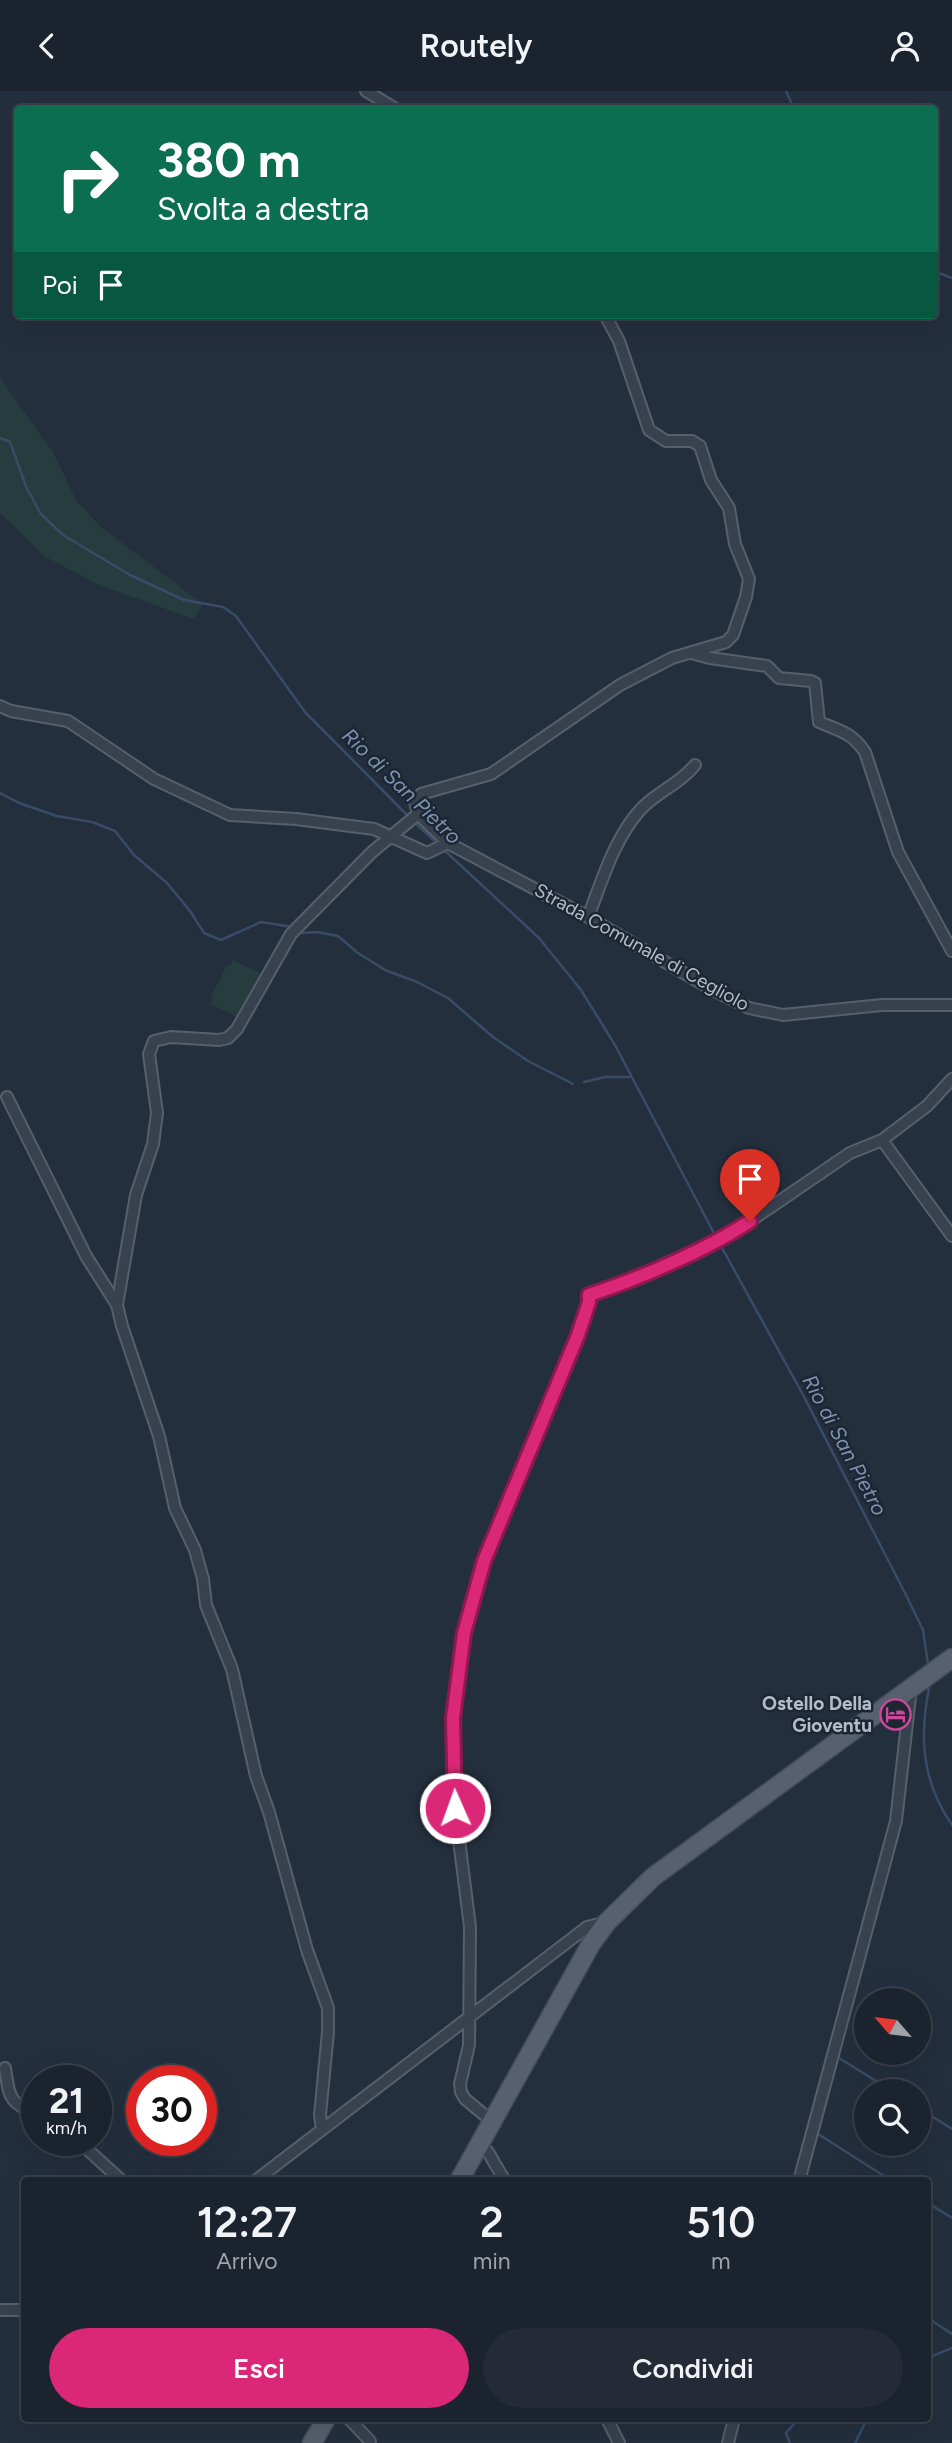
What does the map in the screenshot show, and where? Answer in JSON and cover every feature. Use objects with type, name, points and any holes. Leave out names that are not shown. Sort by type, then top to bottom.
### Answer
[{"type":"main road","points":[[461,2177],[591,1944],[607,1922],[653,1877],[952,1658]]},
{"type":"main road","points":[[312,2443],[324,2422]]},
{"type":"street","points":[[366,91],[389,105]]},
{"type":"street","points":[[117,1305],[136,1195],[153,1144],[157,1113],[149,1054],[155,1041],[171,1037],[219,1040],[229,1038],[291,934],[390,835],[418,814],[415,802],[421,794],[491,773],[620,685],[673,658],[726,642],[733,635],[749,579],[735,544],[729,508],[711,480],[700,446],[692,441],[666,441],[649,430],[619,341],[607,319]]},
{"type":"street","points":[[691,653],[767,666],[779,677],[815,683],[820,722],[842,730],[858,742],[865,752],[898,852],[952,951]]},
{"type":"street","points":[[0,706],[11,711],[68,721],[155,779],[230,814],[296,818],[374,829],[427,853],[448,843]]},
{"type":"street","points":[[588,917],[612,857],[629,824],[642,808],[685,778],[695,765]]},
{"type":"street","name":"Strada Comunale di Cegliolo","points":[[418,814],[448,843],[588,917],[711,989],[749,1008],[783,1015],[882,1005],[952,1005]]},
{"type":"street","points":[[492,2122],[465,2099],[460,2084],[469,2045],[470,1927],[455,1808],[453,1718],[464,1633],[484,1561],[578,1335],[589,1295],[730,1235],[850,1153],[882,1140],[927,1106],[952,1079]]},
{"type":"street","points":[[7,1097],[86,1256],[117,1305],[159,1436],[175,1508],[195,1551],[203,1579],[206,1605],[232,1669],[256,1776],[272,1823],[307,1950],[328,2008],[320,2115],[322,2130]]},
{"type":"street","points":[[882,1140],[952,1236]]},
{"type":"street","points":[[800,2177],[896,1821],[911,1688]]},
{"type":"street","points":[[261,2177],[587,1927],[607,1922]]},
{"type":"street","points":[[5,2068],[9,2095],[21,2106]]},
{"type":"street","points":[[480,2144],[503,2177]]},
{"type":"street","points":[[95,2156],[118,2177]]},
{"type":"street","points":[[0,2310],[21,2310]]},
{"type":"street","points":[[352,2422],[370,2441]]},
{"type":"street","points":[[608,2422],[619,2443]]},
{"type":"street","points":[[727,2443],[733,2422]]},
{"type":"green space","points":[[0,378],[53,452],[76,500],[101,527],[203,604],[194,619],[99,585],[44,556],[0,513]]},
{"type":"green space","points":[[233,960],[262,974],[239,1018],[210,1004],[213,999],[210,998],[227,965],[230,966]]},
{"type":"waterway","points":[[786,91],[792,105]]},
{"type":"waterway","points":[[938,273],[952,278]]},
{"type":"waterway","name":"Rio di San Pietro","points":[[0,438],[10,442],[27,489],[41,514],[63,535],[130,575],[184,600],[223,607],[236,616],[305,712],[410,818]]},
{"type":"waterway","points":[[0,793],[19,803],[57,816],[92,822],[115,831],[134,855],[167,883],[204,933],[221,940],[261,922],[293,927]]},
{"type":"waterway","name":"Rio di San Pietro","points":[[415,823],[438,844]]},
{"type":"waterway","name":"Rio di San Pietro","points":[[443,849],[539,938],[581,990],[615,1045],[716,1237]]},
{"type":"waterway","points":[[299,931],[338,936],[385,970],[448,998],[493,1037],[528,1061],[573,1084]]},
{"type":"waterway","points":[[584,1082],[605,1077],[631,1077]]},
{"type":"waterway","name":"Rio di San Pietro","points":[[721,1246],[802,1393],[906,1595],[923,1630],[928,1664]]},
{"type":"waterway","name":"Rio di San Pietro","points":[[930,1683],[924,1721],[925,1757],[934,1791],[952,1825]]},
{"type":"waterway","points":[[839,2058],[873,2079]]},
{"type":"waterway","points":[[931,2116],[952,2129]]},
{"type":"waterway","points":[[818,2134],[886,2177]]},
{"type":"waterway","points":[[931,2205],[952,2218]]},
{"type":"waterway","points":[[931,2320],[952,2334]]},
{"type":"waterway","points":[[931,2357],[952,2348]]},
{"type":"waterway","points":[[790,2443],[786,2433],[795,2422]]},
{"type":"waterway","points":[[855,2443],[866,2422]]},
{"type":"place","name":"Ostello Della Gioventu","points":[[895,1714]]},
{"type":"route","points":[[455,1808],[453,1718],[464,1633],[484,1561],[578,1335],[589,1295],[730,1235],[750,1221]]}]
